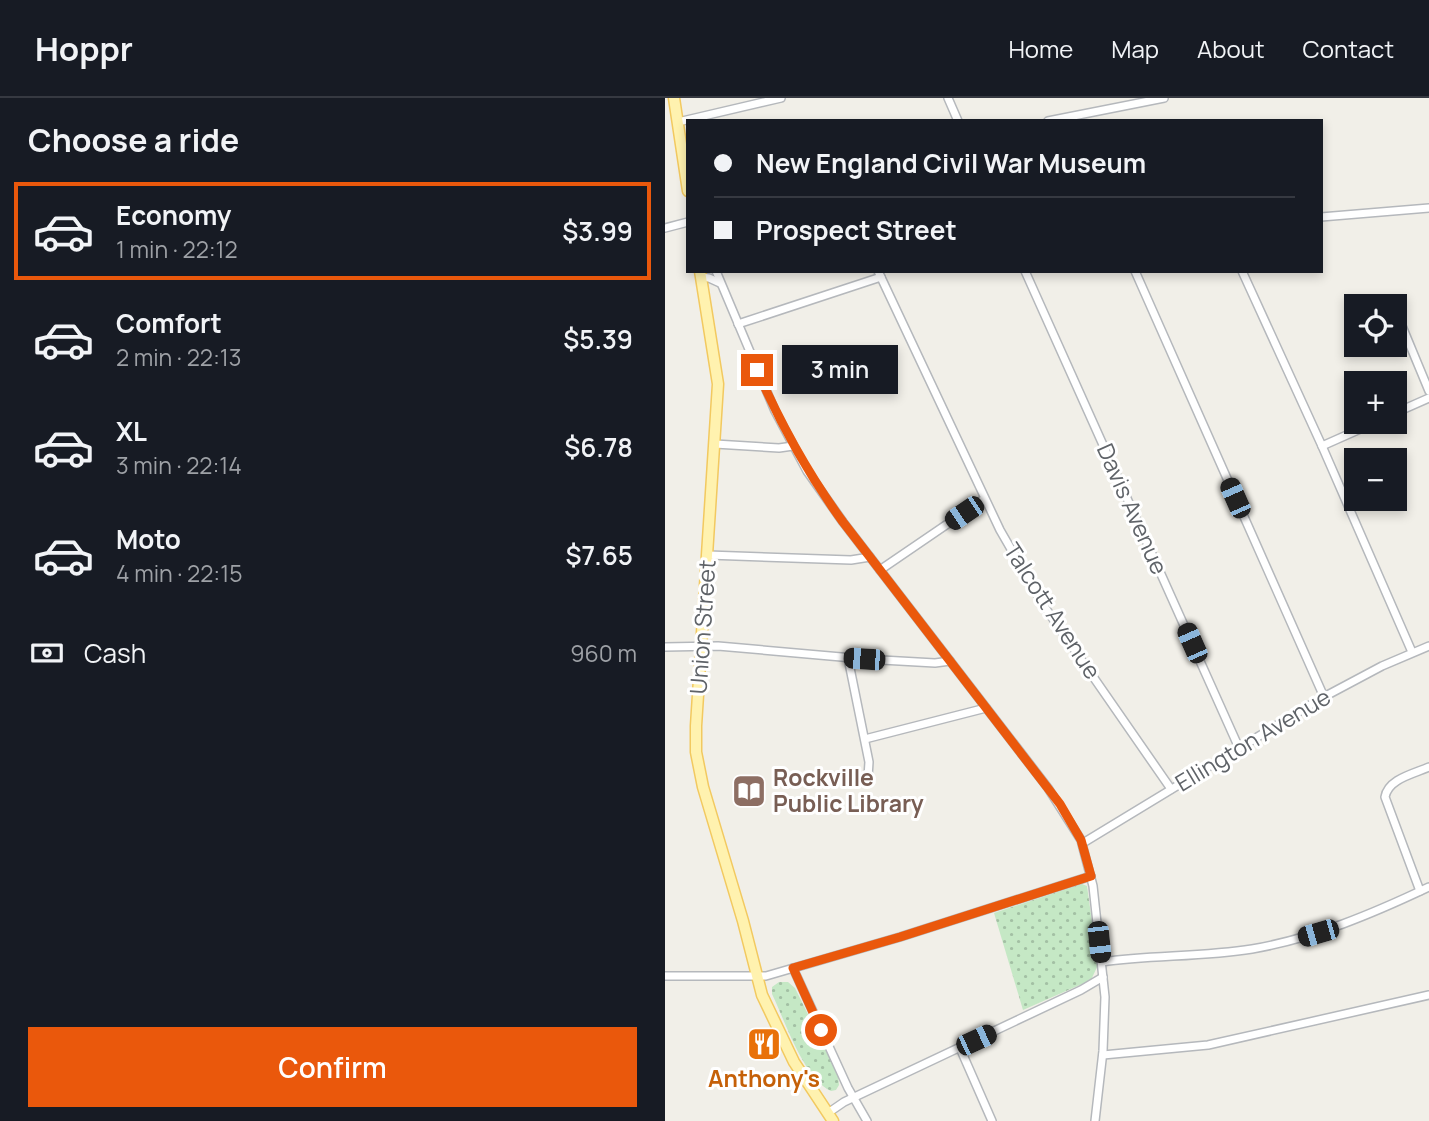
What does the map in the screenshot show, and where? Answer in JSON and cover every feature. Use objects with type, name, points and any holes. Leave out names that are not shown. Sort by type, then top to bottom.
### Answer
[{"type":"main road","points":[[674,98],[686,177]]},
{"type":"main road","name":"Union Street","points":[[701,274],[718,377],[696,726],[698,764],[709,812],[743,921],[762,995],[787,1050],[830,1117]]},
{"type":"street","points":[[691,119],[781,98]]},
{"type":"street","points":[[948,98],[957,119]]},
{"type":"street","points":[[1067,119],[1164,98]]},
{"type":"street","points":[[678,122],[686,120]]},
{"type":"street","points":[[1323,216],[1429,208]]},
{"type":"street","points":[[665,228],[686,223]]},
{"type":"street","points":[[717,273],[793,446],[826,498],[1060,804],[1083,844],[1091,876],[1106,1006],[1095,1121]]},
{"type":"street","name":"Davis Avenue","points":[[1026,273],[1239,748]]},
{"type":"street","points":[[1136,273],[1324,697]]},
{"type":"street","points":[[1243,273],[1412,652]]},
{"type":"street","points":[[701,274],[720,283]]},
{"type":"street","points":[[738,324],[879,274]]},
{"type":"street","name":"Talcott Avenue","points":[[879,274],[984,499],[1042,603],[1171,789]]},
{"type":"street","points":[[1407,338],[1429,391]]},
{"type":"street","points":[[1407,408],[1429,398]]},
{"type":"street","points":[[1322,446],[1349,434]]},
{"type":"street","points":[[715,444],[793,446]]},
{"type":"street","points":[[880,570],[984,499]]},
{"type":"street","points":[[708,555],[851,559],[870,557]]},
{"type":"street","points":[[665,647],[718,646],[848,658],[950,662]]},
{"type":"street","name":"Ellington Avenue","points":[[1083,844],[1324,697],[1429,646]]},
{"type":"street","points":[[848,658],[865,738],[869,762],[868,777]]},
{"type":"street","points":[[865,738],[986,708]]},
{"type":"street","points":[[1420,891],[1385,797],[1391,783],[1429,767]]},
{"type":"street","points":[[665,976],[757,977],[900,937],[1091,876]]},
{"type":"street","points":[[1102,962],[1263,946],[1337,928],[1429,887]]},
{"type":"street","points":[[793,968],[853,1098],[867,1121]]},
{"type":"street","points":[[830,1117],[853,1098],[1081,990],[1103,977]]},
{"type":"street","points":[[1103,1055],[1208,1045],[1429,995]]},
{"type":"street","points":[[960,1048],[992,1121]]},
{"type":"green space","points":[[1082,884],[1087,886],[1098,965],[1091,980],[1023,1010],[994,913]]},
{"type":"green space","points":[[779,982],[788,982],[795,988],[838,1075],[839,1085],[836,1090],[831,1091],[812,1075],[796,1048],[772,994],[772,987]]},
{"type":"place","name":"Rockville Public Library","points":[[749,791]]},
{"type":"place","name":"Anthony's","points":[[764,1044]]},
{"type":"route","points":[[757,370],[802,463],[843,522],[1060,804],[1081,840],[1091,876],[793,968],[821,1030]]}]
